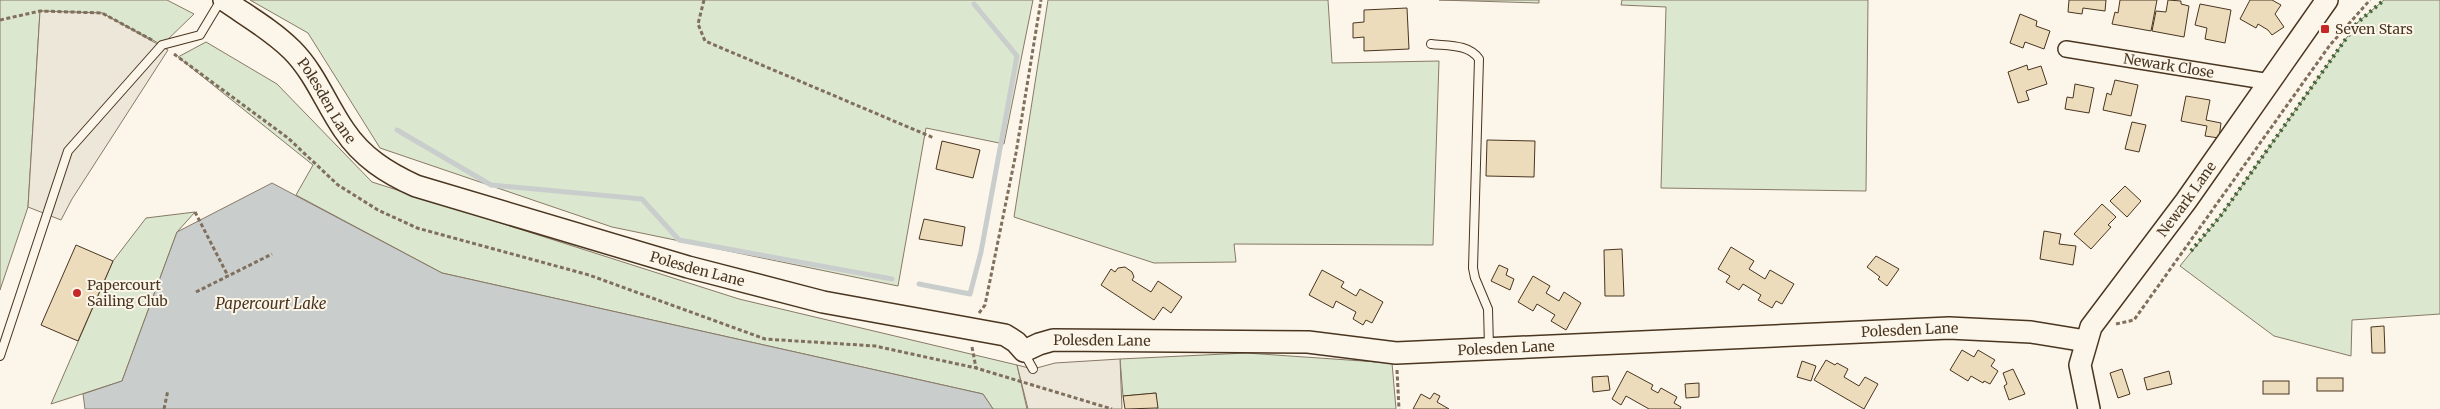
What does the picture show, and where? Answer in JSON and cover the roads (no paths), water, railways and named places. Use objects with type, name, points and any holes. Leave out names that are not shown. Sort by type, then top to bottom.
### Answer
[{"type":"street","name":"Polesden Lane","points":[[223,0],[292,50],[318,84],[343,130],[358,148],[376,164],[416,186],[688,267],[823,302],[1005,335],[1016,342],[1028,360],[1039,344],[1053,340],[1308,342],[1396,353],[1949,328],[2031,332],[2086,341]]},
{"type":"street","name":"Newark Lane","points":[[2088,409],[2080,365],[2086,341],[2098,315],[2186,201],[2327,0]]},
{"type":"street","name":"Newark Close","points":[[2066,49],[2270,82]]},
{"type":"lane","points":[[0,356],[68,151],[162,45],[200,35],[223,0]]},
{"type":"lane","points":[[1431,44],[1467,49],[1474,52],[1479,59],[1473,268],[1475,278],[1488,309],[1489,349]]},
{"type":"water","name":"Papercourt Lake","points":[[272,183],[442,273],[983,394],[993,409],[85,409],[83,394],[122,381],[177,232]]},
{"type":"waterway","points":[[919,284],[970,294],[981,252],[1017,56],[974,4]]},
{"type":"waterway","points":[[397,130],[491,185],[642,199],[679,240],[892,279]]},
{"type":"place","name":"Seven Stars","points":[[2325,29]]},
{"type":"place","name":"Papercourt Sailing Club","points":[[77,293]]}]
